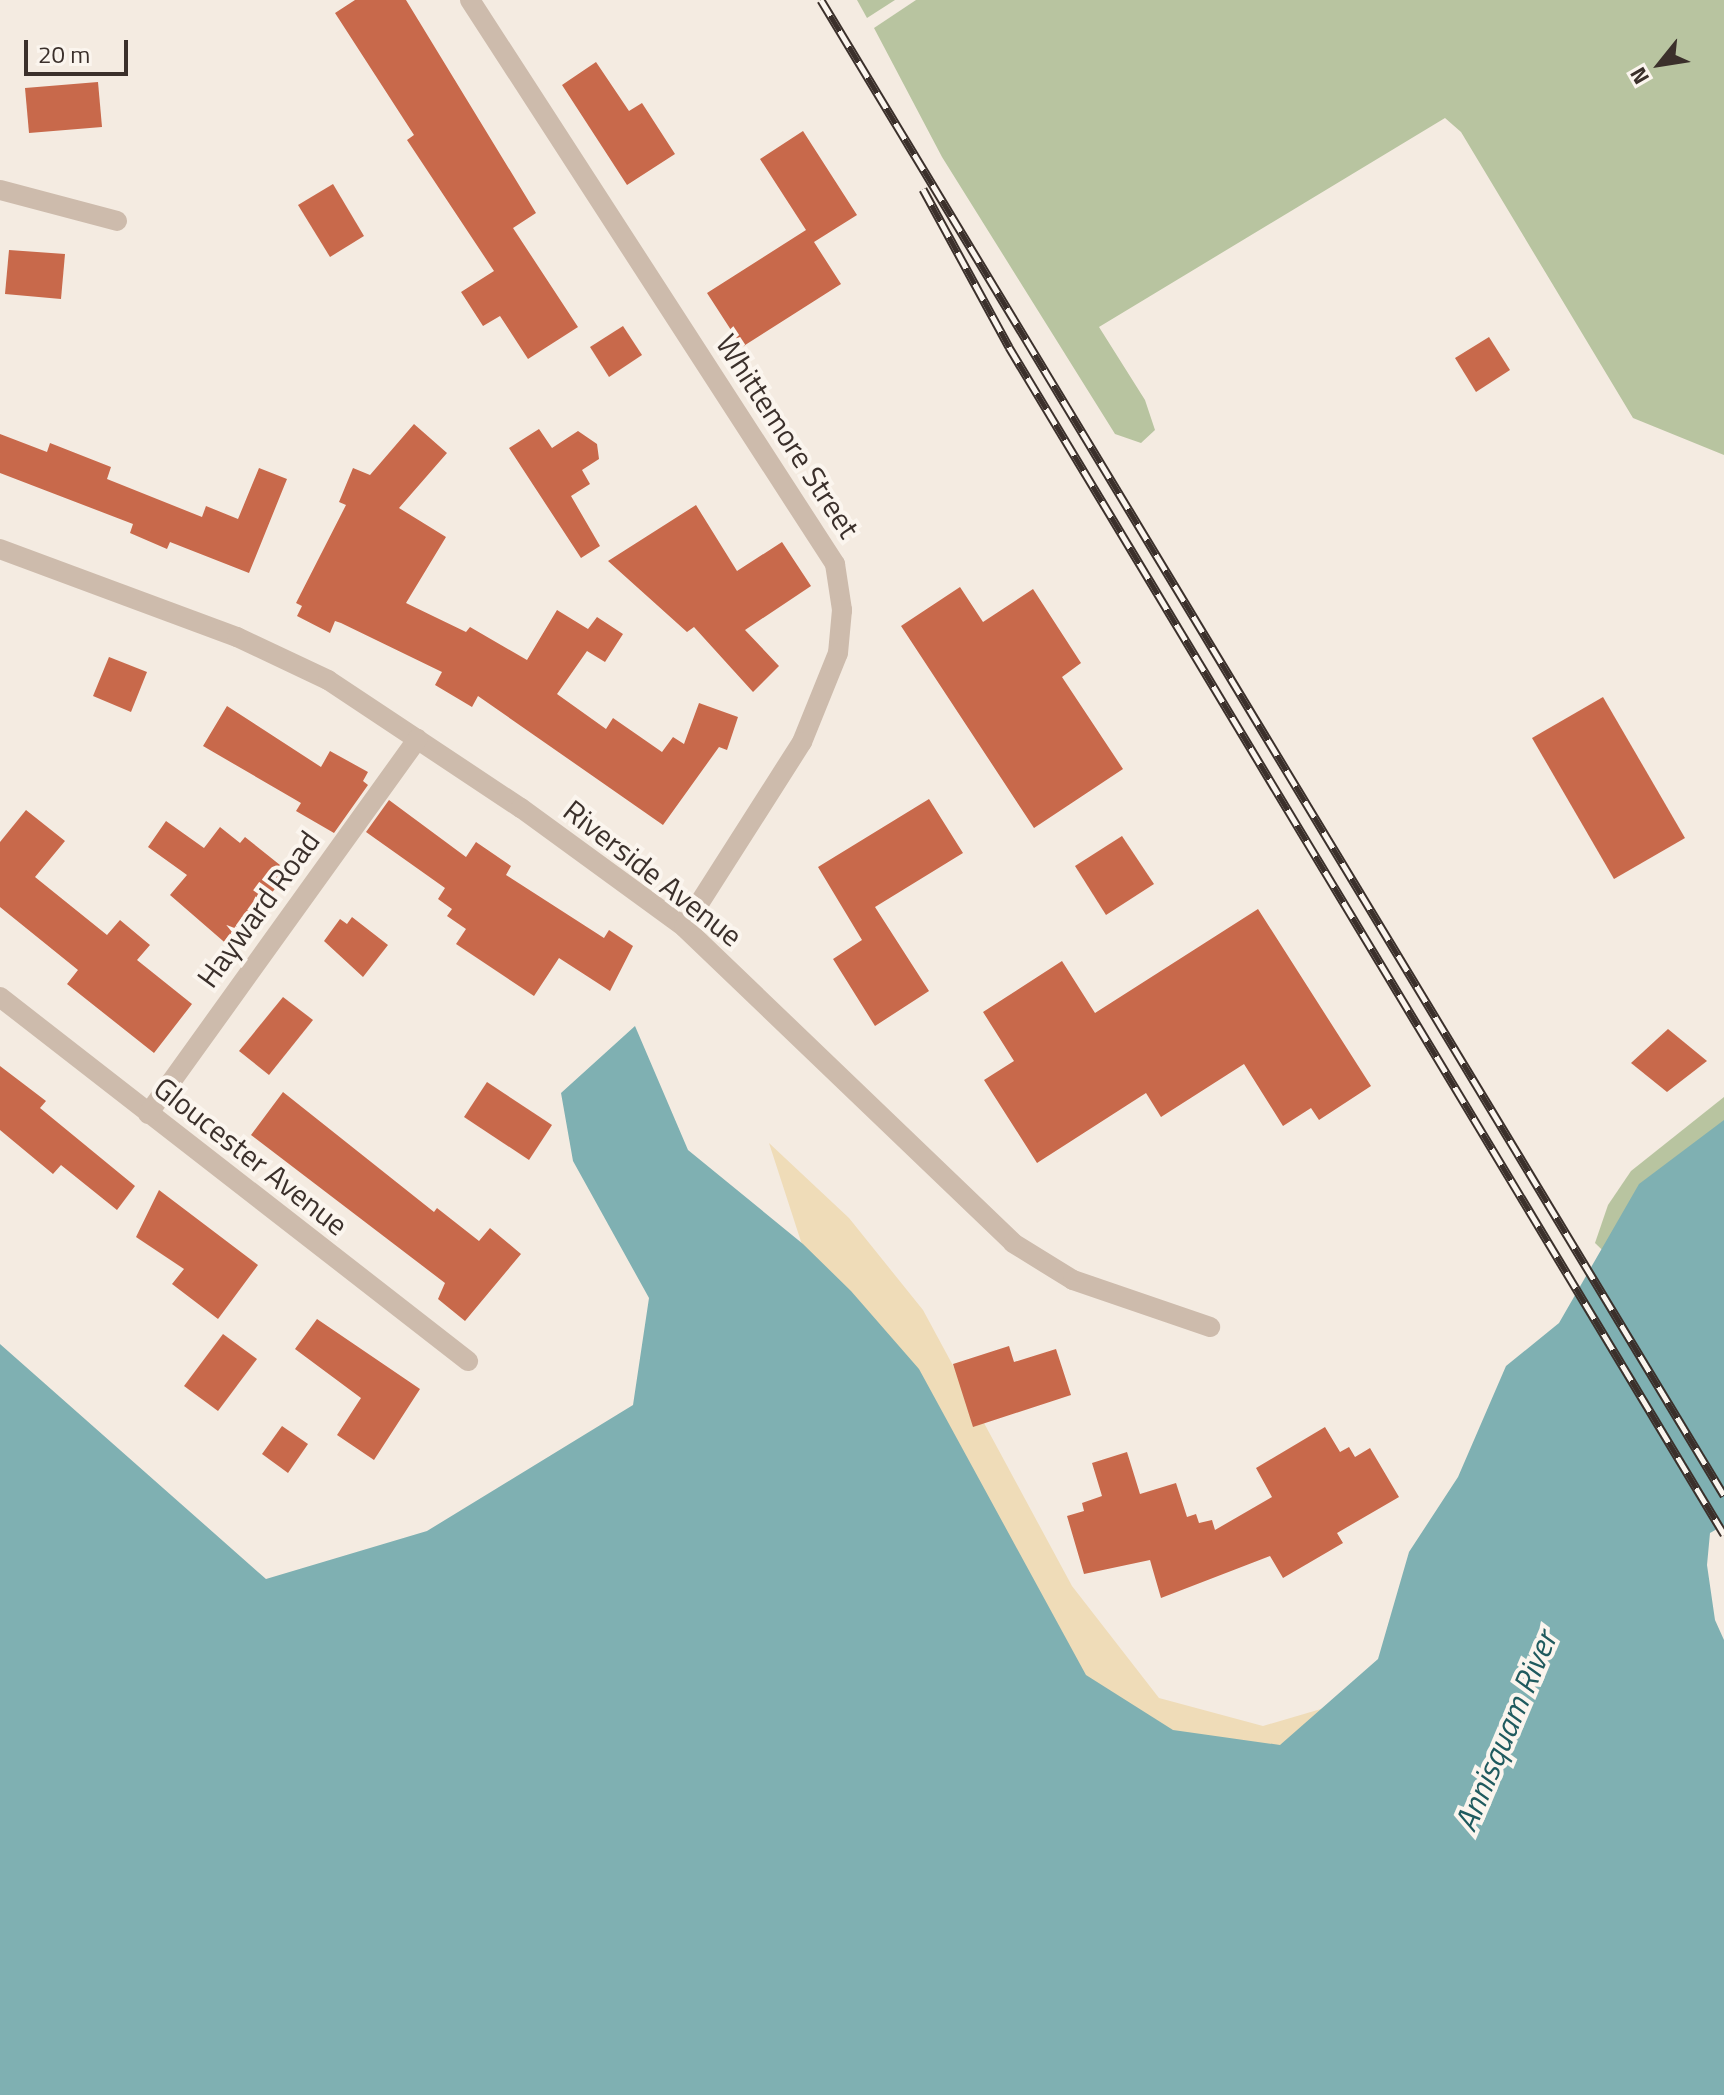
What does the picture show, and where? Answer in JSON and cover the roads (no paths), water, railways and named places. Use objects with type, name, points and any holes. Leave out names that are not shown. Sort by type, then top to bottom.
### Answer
[{"type":"street","name":"Whittemore Street","points":[[470,0],[835,564],[842,610],[838,653],[802,742],[684,927]]},
{"type":"street","points":[[0,190],[117,221]]},
{"type":"street","name":"Riverside Avenue","points":[[0,549],[237,637],[328,680],[684,927],[1013,1243],[1073,1280],[1210,1327]]},
{"type":"street","name":"Hayward Road","points":[[148,1114],[417,739]]},
{"type":"street","name":"Gloucester Avenue","points":[[0,997],[468,1361]]},
{"type":"water","name":"Annisquam River","points":[[635,1026],[688,1150],[803,1244],[851,1291],[919,1369],[1086,1675],[1173,1730],[1280,1745],[1378,1659],[1409,1552],[1458,1477],[1506,1366],[1559,1323],[1639,1184],[1724,1120],[1724,1525],[1710,1533],[1707,1565],[1715,1620],[1724,1640],[1724,2095],[0,2095],[0,1344],[266,1579],[427,1531],[633,1405],[649,1298],[573,1161],[561,1093]]},
{"type":"railway","points":[[821,0],[1724,1495]]},
{"type":"railway","points":[[923,189],[1009,347],[1724,1534]]}]
